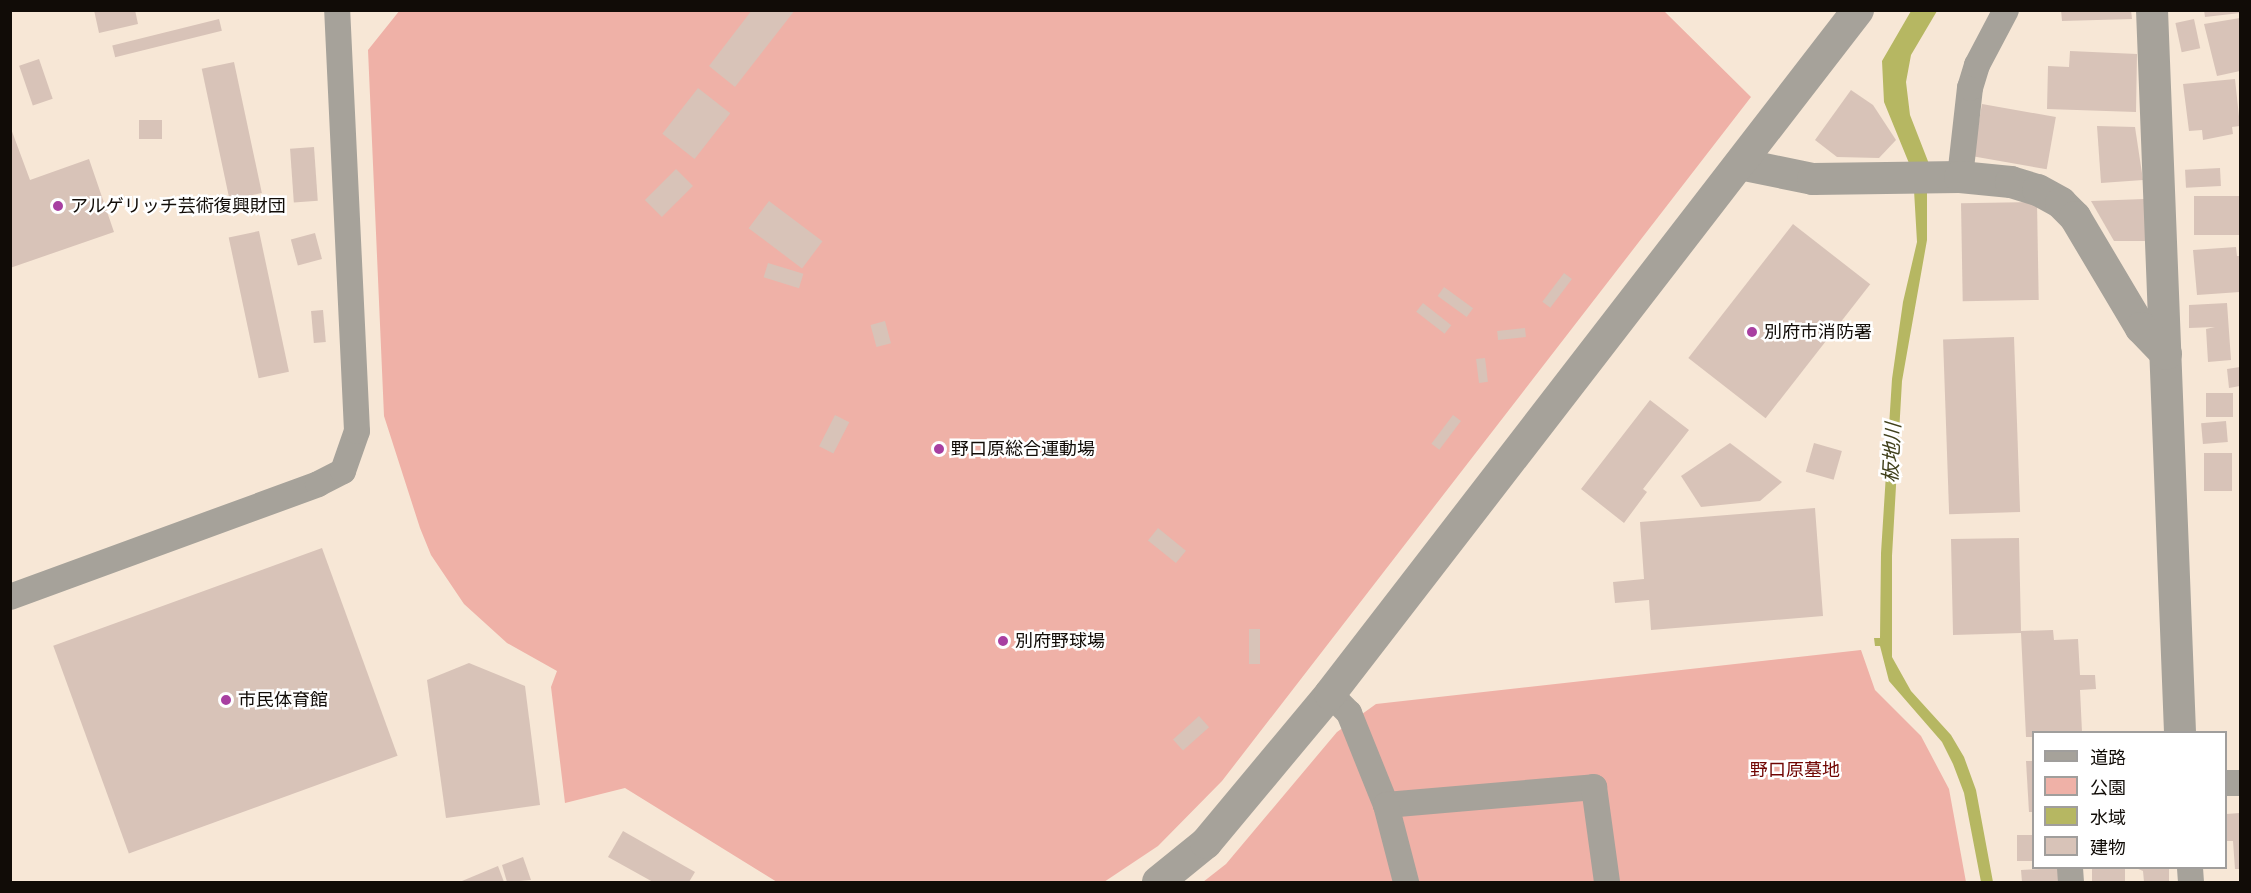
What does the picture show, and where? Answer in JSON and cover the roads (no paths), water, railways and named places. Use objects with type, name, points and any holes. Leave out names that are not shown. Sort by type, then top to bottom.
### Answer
[{"type":"street","points":[[10,597],[318,484],[343,471],[357,431],[337,10]]},
{"type":"street","points":[[1158,882],[1206,843],[1330,694],[1858,10]]},
{"type":"street","points":[[1948,177],[1977,65],[2006,10]]},
{"type":"street","points":[[2152,10],[2181,731]]},
{"type":"street","points":[[1740,164],[1813,179],[1948,177],[2011,182],[2061,203],[2074,217],[2141,328],[2166,354]]},
{"type":"street","points":[[1330,694],[1349,713],[1386,805],[1406,882]]},
{"type":"street","points":[[1386,805],[1594,787],[1607,882]]},
{"type":"water","name":"板地川","points":[[1911,11],[1937,11],[1911,55],[1906,82],[1910,115],[1931,169],[1927,187],[1927,240],[1902,381],[1892,556],[1892,657],[1911,691],[1951,735],[1964,757],[1976,790],[1993,882],[1981,882],[1964,793],[1953,764],[1942,742],[1889,681],[1880,646],[1875,646],[1874,638],[1880,638],[1881,553],[1892,379],[1903,302],[1917,242],[1913,173],[1884,102],[1882,61]]},
{"type":"place","name":"アルゲリッチ芸術復興財団","points":[[58,206]]},
{"type":"place","name":"別府市消防署","points":[[1752,332]]},
{"type":"place","name":"野口原総合運動場","points":[[939,449]]},
{"type":"place","name":"別府野球場","points":[[1003,641]]},
{"type":"place","name":"市民体育館","points":[[226,700]]},
{"type":"park label","name":"野口原墓地","points":[[1795,770]]}]
